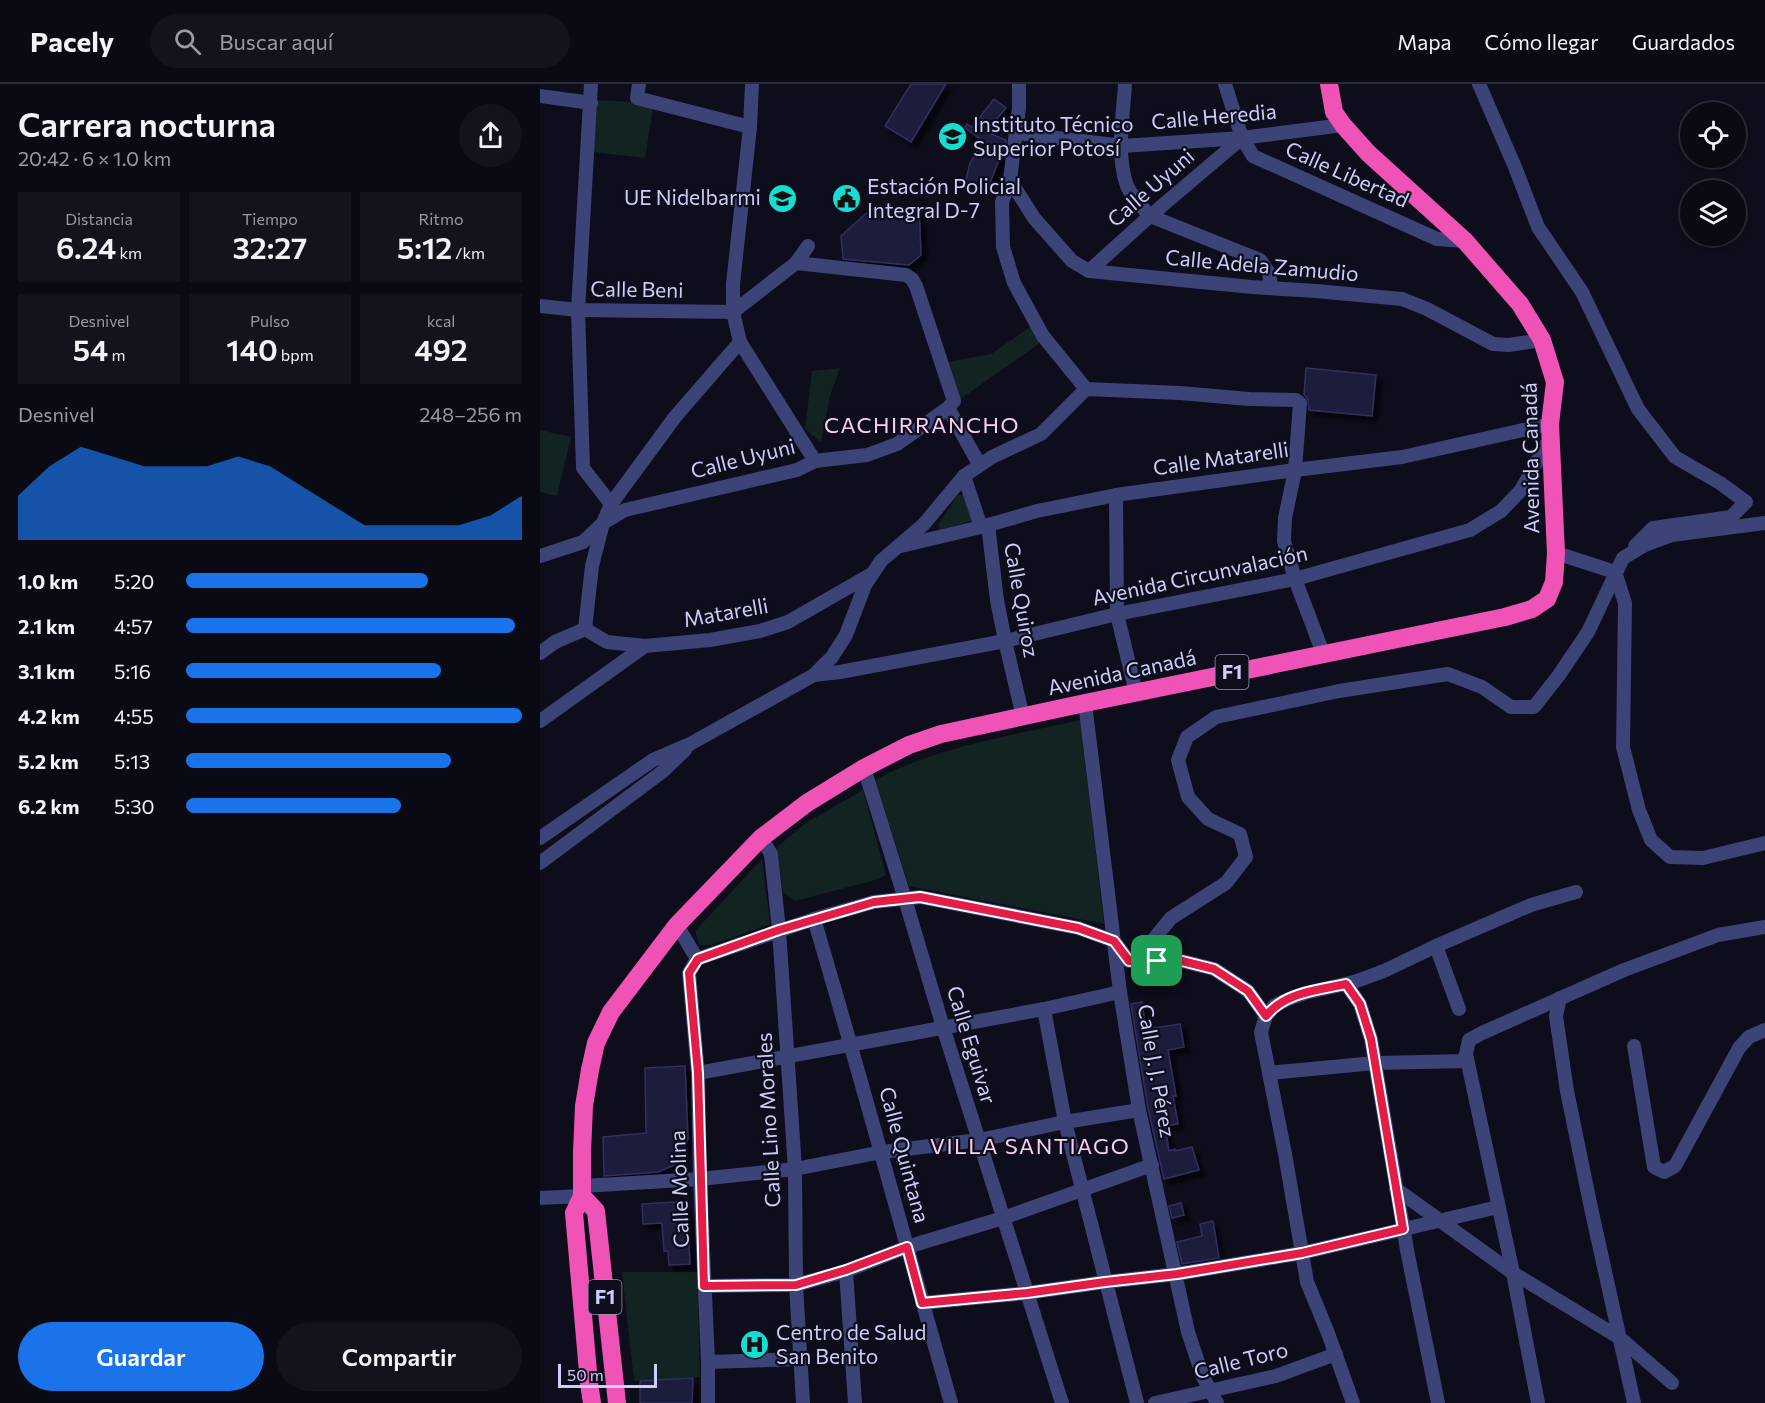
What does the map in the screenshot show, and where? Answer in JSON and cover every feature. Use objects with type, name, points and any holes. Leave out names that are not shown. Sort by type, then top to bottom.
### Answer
[{"type":"highway","name":"Avenida Canadá","points":[[592,1403],[574,1213],[582,1191],[584,1106],[596,1043],[611,1012],[677,925],[761,838],[807,803],[864,768],[909,745],[941,734],[1493,619],[1532,609],[1547,599],[1554,582],[1556,553],[1550,431],[1555,382],[1542,340],[1520,304],[1465,241],[1368,153],[1343,125],[1334,112],[1329,84]]},
{"type":"highway","name":"F1","points":[[582,1191],[596,1211],[617,1403]]},
{"type":"street","points":[[591,84],[578,310],[583,468],[611,504]]},
{"type":"street","points":[[639,84],[637,98],[750,127]]},
{"type":"street","points":[[752,84],[750,127],[733,284],[733,312],[740,342],[815,461]]},
{"type":"street","points":[[1019,84],[1017,134],[1010,180],[1002,202],[1003,247],[1014,283],[1042,336],[1086,389]]},
{"type":"street","points":[[1125,84],[1122,166],[1128,188],[1139,204],[1150,216],[1260,260],[1269,273],[1271,288]]},
{"type":"street","name":"Calle Libertad","points":[[1225,84],[1242,138],[1253,156],[1437,239],[1465,241]]},
{"type":"street","points":[[1157,961],[1154,940],[1171,918],[1226,883],[1246,857],[1240,834],[1208,819],[1188,797],[1178,760],[1187,737],[1216,717],[1339,691],[1448,674],[1482,687],[1511,707],[1534,707],[1588,632],[1623,558],[1653,528],[1731,517],[1746,502],[1720,483],[1675,457],[1638,409],[1582,292],[1538,227],[1479,84]]},
{"type":"street","points":[[540,96],[591,103]]},
{"type":"street","name":"Calle Heredia","points":[[1017,134],[1122,146],[1242,138],[1343,125]]},
{"type":"street","name":"Calle Uyuni","points":[[1089,271],[1242,138]]},
{"type":"street","points":[[1010,180],[1034,218],[1072,261],[1089,271]]},
{"type":"street","points":[[733,312],[796,263],[807,246]]},
{"type":"street","points":[[796,263],[906,275],[912,279],[951,405],[979,464]]},
{"type":"street","name":"Calle Adela Zamudio","points":[[1089,271],[1402,299],[1427,309],[1493,344],[1509,345],[1542,340]]},
{"type":"street","name":"Calle Beni","points":[[540,306],[578,310],[733,312]]},
{"type":"street","points":[[540,653],[555,642],[585,629],[592,566],[603,523],[611,504],[675,417],[740,342]]},
{"type":"street","points":[[540,838],[653,760],[690,744],[814,675],[832,657],[846,635],[865,585],[881,561],[924,524],[964,476],[979,464],[1041,434],[1086,389],[1296,400],[1300,403],[1295,470],[1285,518],[1284,541],[1295,579],[1323,653]]},
{"type":"street","name":"Calle Uyuni","points":[[540,556],[583,542],[603,523],[625,510],[798,470],[815,461],[867,455],[897,444],[951,405]]},
{"type":"street","name":"Calle Matarelli","points":[[899,546],[1037,511],[1116,495],[1402,457],[1550,431]]},
{"type":"street","name":"Avenida Circunvalación","points":[[814,675],[1005,640],[1118,614],[1295,579],[1470,530],[1501,511],[1521,490],[1550,431]]},
{"type":"street","name":"Calle Quiroz","points":[[964,476],[984,526],[1005,640],[1023,717]]},
{"type":"street","points":[[1116,495],[1118,614],[1136,693]]},
{"type":"street","points":[[1623,558],[1645,545],[1672,536],[1765,523]]},
{"type":"street","points":[[1556,553],[1615,572]]},
{"type":"street","points":[[1615,572],[1625,603],[1623,747],[1639,810],[1652,840],[1670,857],[1703,858],[1765,843]]},
{"type":"street","name":"Matarelli","points":[[585,629],[607,642],[645,646],[710,640],[760,632],[788,622],[873,573]]},
{"type":"street","points":[[540,721],[645,646]]},
{"type":"street","name":"Calle J. J. Pérez","points":[[1085,703],[1120,993],[1139,1110],[1188,1332],[1203,1377],[1214,1397]]},
{"type":"street","points":[[540,863],[662,772],[690,744]]},
{"type":"street","name":"Calle Eguivar","points":[[864,768],[1062,1403]]},
{"type":"street","name":"Calle Lino Morales","points":[[761,838],[771,854],[779,930],[795,1169],[796,1285],[803,1403]]},
{"type":"street","points":[[1353,1403],[1307,1282],[1261,1032],[1266,1016],[1274,1006],[1286,1000],[1384,971],[1531,905],[1576,892]]},
{"type":"street","points":[[677,925],[698,959],[779,930],[874,902],[920,897],[1078,928],[1114,941],[1129,961],[1178,960],[1214,969],[1248,991],[1266,1016]]},
{"type":"street","name":"Calle Quintana","points":[[814,919],[852,1044],[951,1403]]},
{"type":"street","points":[[1538,1403],[1513,1273],[1467,1061],[1469,1040],[1624,970],[1718,935],[1765,927]]},
{"type":"street","points":[[1436,946],[1459,1009]]},
{"type":"street","name":"Calle Molina","points":[[698,959],[689,973],[698,1073],[708,1403]]},
{"type":"street","points":[[1346,984],[1360,1004],[1371,1039],[1403,1229],[1438,1403]]},
{"type":"street","points":[[698,1073],[1120,993]]},
{"type":"street","points":[[1560,998],[1556,1016],[1567,1091],[1634,1403]]},
{"type":"street","points":[[1044,1009],[1065,1122],[1137,1403]]},
{"type":"street","points":[[1634,1046],[1654,1167],[1664,1172],[1675,1166],[1739,1048],[1749,1037],[1765,1030]]},
{"type":"street","points":[[1269,1073],[1375,1063],[1467,1061]]},
{"type":"street","points":[[540,1198],[582,1191],[795,1169],[882,1152],[979,1140],[1065,1122],[1139,1110]]},
{"type":"street","points":[[704,1286],[796,1285],[846,1270],[907,1247],[1003,1218],[1152,1166]]},
{"type":"street","points":[[1396,1189],[1513,1273],[1620,1338],[1672,1383]]},
{"type":"street","points":[[922,1303],[1027,1293],[1177,1274],[1302,1253],[1498,1207]]},
{"type":"street","points":[[846,1270],[855,1403]]},
{"type":"street","name":"Calle Toro","points":[[1155,1403],[1214,1397],[1336,1354]]},
{"type":"street","points":[[708,1362],[800,1359]]},
{"type":"green space","points":[[596,100],[629,102],[653,109],[645,158],[593,152]]},
{"type":"green space","points":[[1030,327],[1040,343],[959,400],[948,362],[991,354]]},
{"type":"green space","points":[[840,368],[830,396],[821,442],[805,429],[812,371]]},
{"type":"green space","points":[[540,430],[571,437],[557,496],[540,492]]},
{"type":"green space","points":[[958,495],[964,495],[974,520],[940,530],[938,525]]},
{"type":"green space","points":[[1080,720],[1104,924],[909,886],[875,780],[899,768],[949,750]]},
{"type":"green space","points":[[863,790],[886,875],[795,901],[783,892],[777,847],[806,823]]},
{"type":"green space","points":[[762,859],[770,924],[711,945],[699,945],[695,931]]},
{"type":"green space","points":[[622,1272],[697,1272],[700,1377],[634,1381]]},
{"type":"building","points":[[911,84],[946,84],[911,142],[885,126]]},
{"type":"building","points":[[994,99],[1006,108],[986,132],[1006,142],[988,188],[965,184],[970,163],[983,141],[965,128],[967,124],[972,127]]},
{"type":"building","points":[[919,208],[921,255],[909,265],[843,259],[841,236],[871,209]]},
{"type":"building","points":[[1306,368],[1376,375],[1372,416],[1309,410],[1308,400],[1304,394]]},
{"type":"building","points":[[1142,1002],[1145,1024],[1152,1023],[1153,1028],[1180,1024],[1184,1047],[1168,1050],[1178,1124],[1165,1126],[1169,1151],[1192,1147],[1199,1170],[1164,1179],[1148,1108],[1131,1004]]},
{"type":"building","points":[[685,1066],[688,1139],[677,1164],[658,1172],[604,1176],[603,1137],[646,1133],[645,1068]]},
{"type":"building","points":[[676,1202],[687,1209],[690,1264],[669,1265],[668,1251],[664,1251],[662,1223],[643,1224],[642,1204]]},
{"type":"building","points":[[1181,1203],[1184,1215],[1172,1218],[1169,1206]]},
{"type":"building","points":[[1213,1221],[1219,1258],[1182,1264],[1177,1242],[1202,1236],[1200,1224]]},
{"type":"building","points":[[693,1378],[692,1403],[640,1403],[640,1381]]},
{"type":"place","name":"Instituto Técnico Superior Potosí","points":[[952,137]]},
{"type":"place","name":"UE Nidelbarmi","points":[[782,198]]},
{"type":"place","name":"Estación Policial Integral D-7","points":[[846,199]]},
{"type":"place","name":"Centro de Salud San Benito","points":[[755,1345]]},
{"type":"district","name":"CACHIRRANCHO","points":[[922,425]]},
{"type":"district","name":"VILLA SANTIAGO","points":[[1030,1146]]},
{"type":"route","points":[[920,897],[1078,928],[1114,941],[1129,961],[1157,961],[1178,960],[1214,969],[1248,991],[1266,1016],[1274,1006],[1286,1000],[1305,993],[1346,984],[1360,1004],[1371,1039],[1403,1229],[1302,1253],[1177,1274],[1027,1293],[922,1303],[907,1247],[846,1270],[796,1285],[704,1286],[698,1073],[689,973],[698,959],[779,930],[874,902],[920,897]]}]
